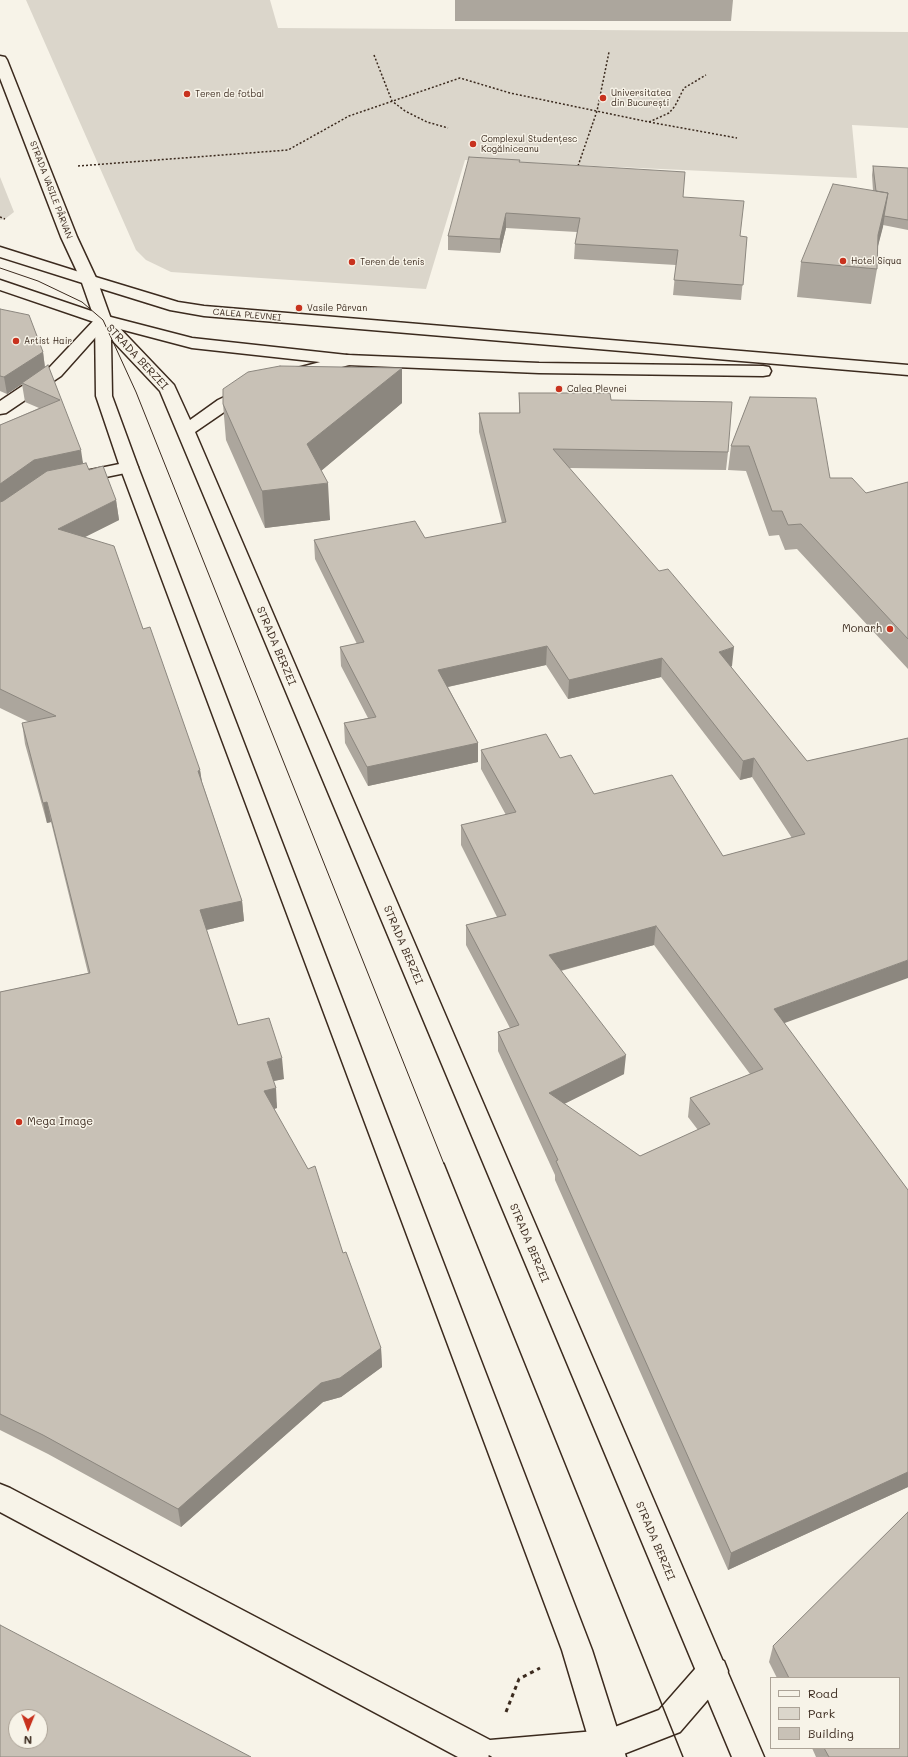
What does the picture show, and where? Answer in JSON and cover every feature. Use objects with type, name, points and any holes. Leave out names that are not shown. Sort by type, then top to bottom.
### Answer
[{"type":"main road","name":"STRADA VASILE PÂRVAN","points":[[0,60],[4,82],[42,169],[68,238],[89,280],[103,320]]},
{"type":"main road","name":"CALEA PLEVNEI","points":[[0,252],[176,307],[212,312],[908,371]]},
{"type":"main road","name":"CALEA PLEVNEI","points":[[0,285],[103,320],[192,343],[347,360],[539,368],[908,371]]},
{"type":"main road","points":[[0,409],[55,372],[103,320]]},
{"type":"main road","name":"STRADA BERZEI","points":[[103,320],[168,389],[687,1616],[713,1671],[748,1757]]},
{"type":"main road","name":"STRADA BERZEI","points":[[103,320],[104,396],[129,467],[576,1650],[608,1751]]},
{"type":"main road","points":[[185,431],[224,404],[274,382],[303,372],[347,360]]},
{"type":"main road","points":[[60,482],[129,467]]},
{"type":"main road","points":[[0,1497],[490,1756],[608,1751],[669,1721],[713,1671]]},
{"type":"path","points":[[578,166],[597,111],[609,52]]},
{"type":"path","points":[[374,55],[392,101],[404,111],[427,122],[448,128]]},
{"type":"path","points":[[649,122],[668,113],[675,106],[684,88],[706,75]]},
{"type":"path","points":[[42,169],[288,150],[349,116],[460,78],[510,93],[649,122],[736,138]]},
{"type":"path","points":[[0,217],[5,219]]},
{"type":"path","points":[[490,1756],[519,1679],[576,1650]]},
{"type":"green space","name":"Complexul Studențesc Kogălniceanu","points":[[26,0],[270,0],[278,28],[908,32],[908,128],[852,125],[857,178],[465,160],[426,289],[171,272],[146,260],[136,250]]},
{"type":"green space","points":[[0,177],[14,212],[5,219],[0,220]]},
{"type":"building","points":[[469,157],[520,160],[519,162],[685,172],[683,197],[744,201],[740,236],[747,237],[743,285],[674,280],[678,250],[575,244],[580,218],[506,213],[500,239],[448,236]]},
{"type":"building","points":[[873,166],[908,168],[908,220],[884,216],[888,193],[876,191]]},
{"type":"building","points":[[833,184],[888,193],[878,235],[877,269],[801,262]]},
{"type":"building","points":[[0,309],[29,315],[43,352],[4,377],[0,376]]},
{"type":"building","points":[[48,365],[81,450],[34,460],[0,484],[0,425],[60,400],[22,383]]},
{"type":"building","points":[[280,366],[402,368],[307,444],[328,483],[262,491],[223,404],[223,389],[248,372]]},
{"type":"building","points":[[519,393],[610,393],[611,400],[732,402],[728,452],[553,449],[659,571],[668,569],[734,647],[719,652],[807,761],[908,738],[908,960],[774,1009],[908,1190],[908,1472],[731,1553],[556,1161],[558,1160],[498,1032],[519,1025],[466,925],[506,915],[461,825],[516,812],[481,750],[546,734],[560,758],[571,755],[594,794],[672,775],[723,856],[805,834],[754,758],[743,761],[662,658],[569,680],[547,646],[438,670],[478,743],[367,767],[344,723],[376,717],[340,647],[364,642],[314,540],[415,521],[425,538],[506,522],[479,413],[520,413]],"holes":[[[656,926],[763,1069],[690,1098],[710,1124],[640,1156],[549,1093],[626,1055],[549,955]]]},
{"type":"building","points":[[750,397],[816,398],[830,478],[852,478],[866,493],[908,482],[908,639],[801,524],[788,525],[782,511],[772,511],[749,446],[731,446]]},
{"type":"building","points":[[86,463],[89,470],[103,466],[116,500],[58,529],[114,546],[143,629],[150,627],[200,770],[198,771],[242,901],[200,910],[238,1025],[269,1018],[282,1058],[267,1062],[276,1088],[264,1091],[308,1169],[315,1166],[343,1253],[346,1252],[381,1348],[340,1378],[321,1383],[178,1509],[43,1435],[0,1414],[0,992],[90,973],[47,802],[43,803],[22,723],[56,716],[0,689],[0,502],[47,471]]},
{"type":"building","points":[[908,1512],[908,1757],[829,1757],[825,1749],[900,1749],[900,1677],[788,1677],[773,1646]]},
{"type":"building","points":[[0,1625],[251,1757],[0,1757]]},
{"type":"tram line","points":[[0,268],[38,281],[82,302],[103,320],[136,392],[444,1164]]},
{"type":"tram line","points":[[444,1163],[683,1757]]},
{"type":"place","name":"Teren de fotbal","points":[[187,94]]},
{"type":"place","name":"Universitatea din București","points":[[603,98]]},
{"type":"place","name":"Complexul Studențesc Kogălniceanu","points":[[473,144]]},
{"type":"place","name":"Hotel Siqua","points":[[843,261]]},
{"type":"place","name":"Teren de tenis","points":[[352,262]]},
{"type":"place","name":"Vasile Pârvan","points":[[299,308]]},
{"type":"place","name":"Artist Hair","points":[[16,341]]},
{"type":"place","name":"Calea Plevnei","points":[[559,389]]},
{"type":"place","name":"Monarh","points":[[890,629]]},
{"type":"place","name":"Mega Image","points":[[19,1122]]}]
